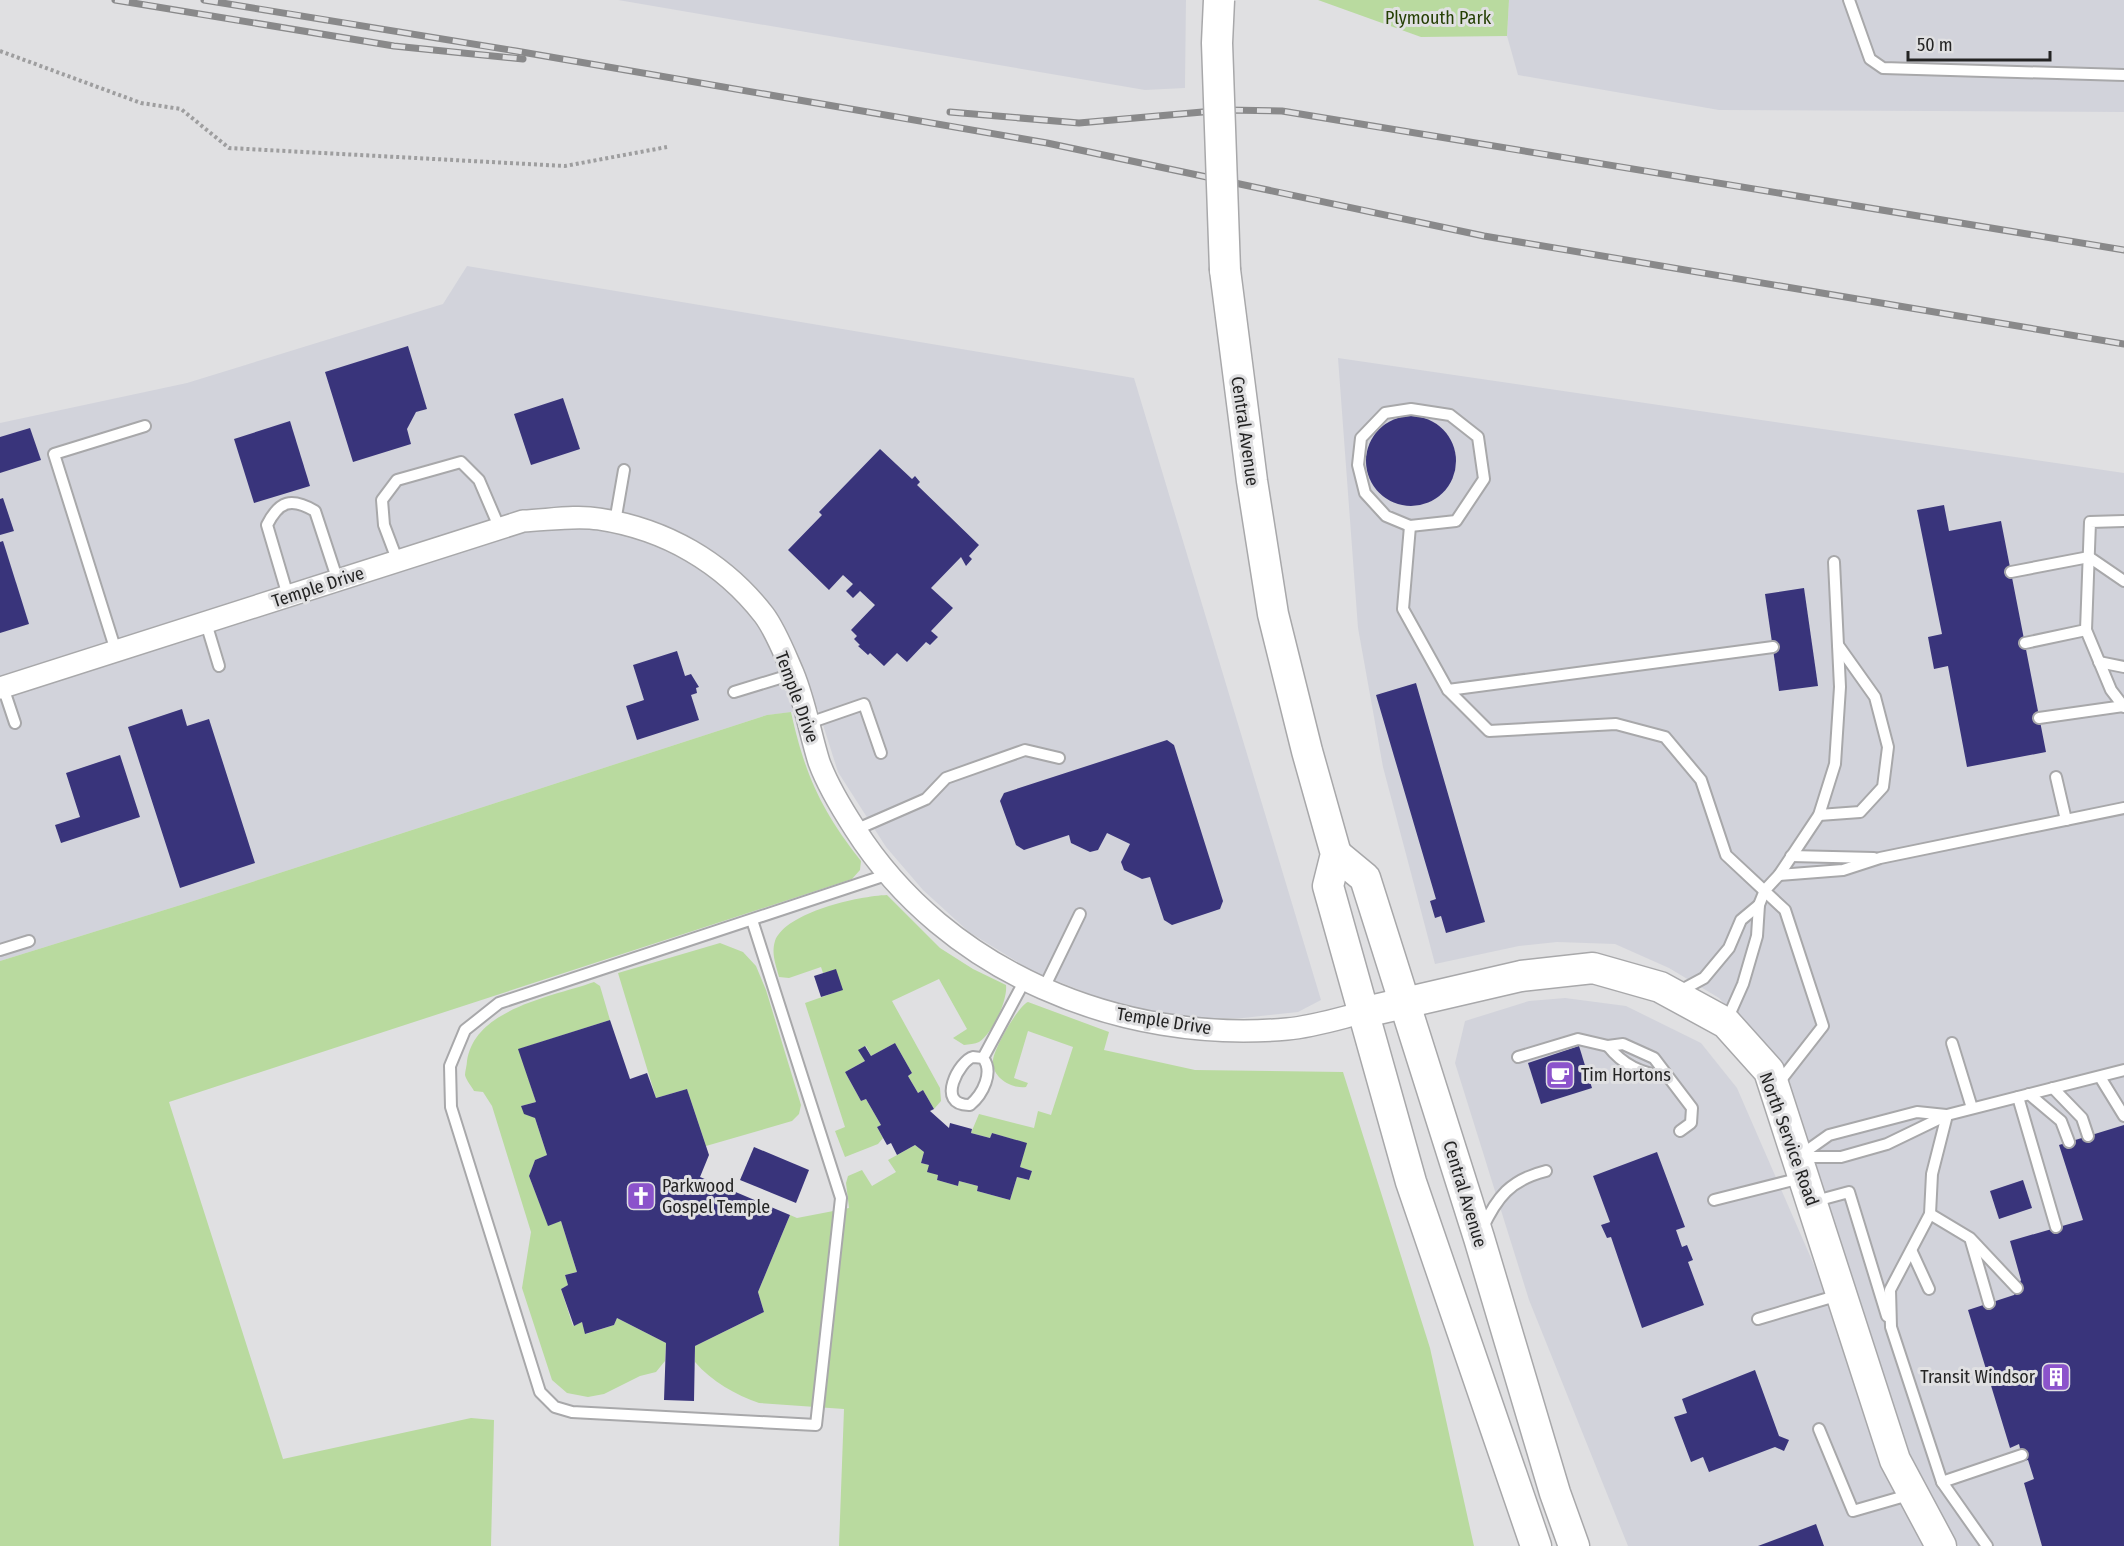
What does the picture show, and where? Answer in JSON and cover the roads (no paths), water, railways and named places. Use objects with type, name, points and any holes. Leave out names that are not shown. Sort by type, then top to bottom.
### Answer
[{"type":"street","name":"Central Avenue","points":[[1219,0],[1217,44],[1225,270],[1252,481],[1273,614],[1307,751],[1336,854],[1328,886],[1361,1013],[1411,1182],[1536,1546]]},
{"type":"street","name":"Temple Drive","points":[[2,688],[524,521],[597,518],[615,522],[658,532],[714,564],[765,616],[793,674],[820,765],[855,830],[889,874],[933,921],[985,958],[1034,985],[1080,1005],[1145,1022],[1211,1031],[1288,1029],[1404,1002]]},
{"type":"street","name":"Central Avenue","points":[[1336,854],[1365,878],[1479,1238],[1555,1493],[1574,1546]]},
{"type":"street","name":"North Service Road","points":[[1404,1002],[1521,976],[1593,968],[1660,987],[1726,1023],[1769,1071],[1894,1460],[1941,1546]]},
{"type":"lane","points":[[1849,0],[1870,59],[1882,68],[2124,75]]},
{"type":"lane","points":[[1411,409],[1450,415],[1478,437],[1484,479],[1456,521],[1410,526],[1386,516],[1365,493],[1358,465],[1361,438],[1385,413],[1411,409]]},
{"type":"lane","points":[[116,651],[54,454],[145,426]]},
{"type":"lane","points":[[398,562],[384,525],[382,500],[397,480],[461,462],[479,480],[500,529]]},
{"type":"lane","points":[[615,522],[624,470]]},
{"type":"lane","points":[[288,596],[267,525],[274,512],[286,503],[301,502],[315,511],[338,581]]},
{"type":"lane","points":[[2124,522],[2090,522],[2086,630],[2111,690],[2124,707]]},
{"type":"lane","points":[[1410,526],[1403,609],[1448,690],[1489,731],[1616,724],[1665,738],[1701,780],[1726,855],[1785,910],[1823,1026],[1775,1087]]},
{"type":"lane","points":[[2011,572],[2089,557],[2124,581]]},
{"type":"lane","points":[[1726,1023],[1743,984],[1757,936],[1759,905],[1765,890],[1779,875],[1819,815],[1835,764],[1840,687],[1834,562]]},
{"type":"lane","points":[[206,622],[219,666]]},
{"type":"lane","points":[[2025,643],[2086,630]]},
{"type":"lane","points":[[1819,815],[1860,812],[1883,787],[1888,747],[1875,697],[1838,644]]},
{"type":"lane","points":[[1448,690],[1773,647]]},
{"type":"lane","points":[[2099,662],[2124,667]]},
{"type":"lane","points":[[734,692],[793,674]]},
{"type":"lane","points":[[2,688],[15,723]]},
{"type":"lane","points":[[808,723],[864,704],[881,753]]},
{"type":"lane","points":[[2039,718],[2124,707]]},
{"type":"lane","points":[[855,830],[926,799],[946,778],[1025,750],[1059,758]]},
{"type":"lane","points":[[2056,777],[2066,820]]},
{"type":"lane","points":[[1779,875],[1843,870],[1880,858],[2124,808]]},
{"type":"lane","points":[[1791,856],[1880,858]]},
{"type":"lane","points":[[752,920],[841,1198],[816,1425],[572,1412],[555,1407],[540,1392],[451,1107],[450,1066],[465,1030],[500,1003],[889,874]]},
{"type":"lane","points":[[1673,994],[1704,978],[1729,948],[1741,920],[1759,905]]},
{"type":"lane","points":[[982,1058],[1034,985],[1080,914]]},
{"type":"lane","points":[[0,950],[29,941]]},
{"type":"lane","points":[[1518,1057],[1578,1039],[1608,1046],[1623,1044],[1654,1058],[1665,1076],[1682,1091],[1692,1108],[1691,1123],[1680,1131]]},
{"type":"lane","points":[[1952,1043],[1972,1108]]},
{"type":"lane","points":[[1608,1046],[1618,1059],[1649,1074],[1665,1076]]},
{"type":"lane","points":[[974,1057],[982,1058],[988,1066],[988,1074],[981,1091],[970,1105],[960,1105],[953,1100],[951,1091],[954,1082],[966,1061],[974,1057]]},
{"type":"lane","points":[[1714,1200],[1805,1179],[1841,1157],[1887,1144],[1947,1115],[2100,1077],[2122,1075]]},
{"type":"lane","points":[[2100,1077],[2124,1116]]},
{"type":"lane","points":[[2053,1088],[2082,1118],[2088,1136]]},
{"type":"lane","points":[[2024,1096],[2061,1121],[2068,1142]]},
{"type":"lane","points":[[2024,1096],[2056,1227]]},
{"type":"lane","points":[[1805,1179],[1829,1135],[1917,1112],[1947,1115]]},
{"type":"lane","points":[[1891,1327],[1890,1290],[1930,1214],[1932,1174],[1947,1115]]},
{"type":"lane","points":[[1479,1238],[1491,1210],[1503,1191],[1531,1175],[1546,1171]]},
{"type":"lane","points":[[1805,1179],[1849,1192],[1942,1482],[1988,1546]]},
{"type":"lane","points":[[1930,1214],[1970,1238],[2018,1288]]},
{"type":"lane","points":[[1970,1238],[1989,1303]]},
{"type":"lane","points":[[1912,1252],[1929,1289]]},
{"type":"lane","points":[[1758,1319],[1842,1294]]},
{"type":"lane","points":[[1820,1429],[1853,1510],[1913,1494]]},
{"type":"lane","points":[[1942,1482],[2022,1455]]},
{"type":"railway","points":[[115,0],[394,46],[523,59]]},
{"type":"railway","points":[[204,0],[516,51],[1047,143],[1484,236],[2124,344]]},
{"type":"railway","points":[[950,112],[1079,123],[1225,110],[1282,111],[2124,250]]},
{"type":"place","name":"Tim Hortons","points":[[1560,1075]]},
{"type":"place","name":"Parkwood Gospel Temple","points":[[641,1196]]},
{"type":"place","name":"Transit Windsor","points":[[2056,1377]]},
{"type":"park label","name":"Plymouth Park","points":[[1438,18]]}]
